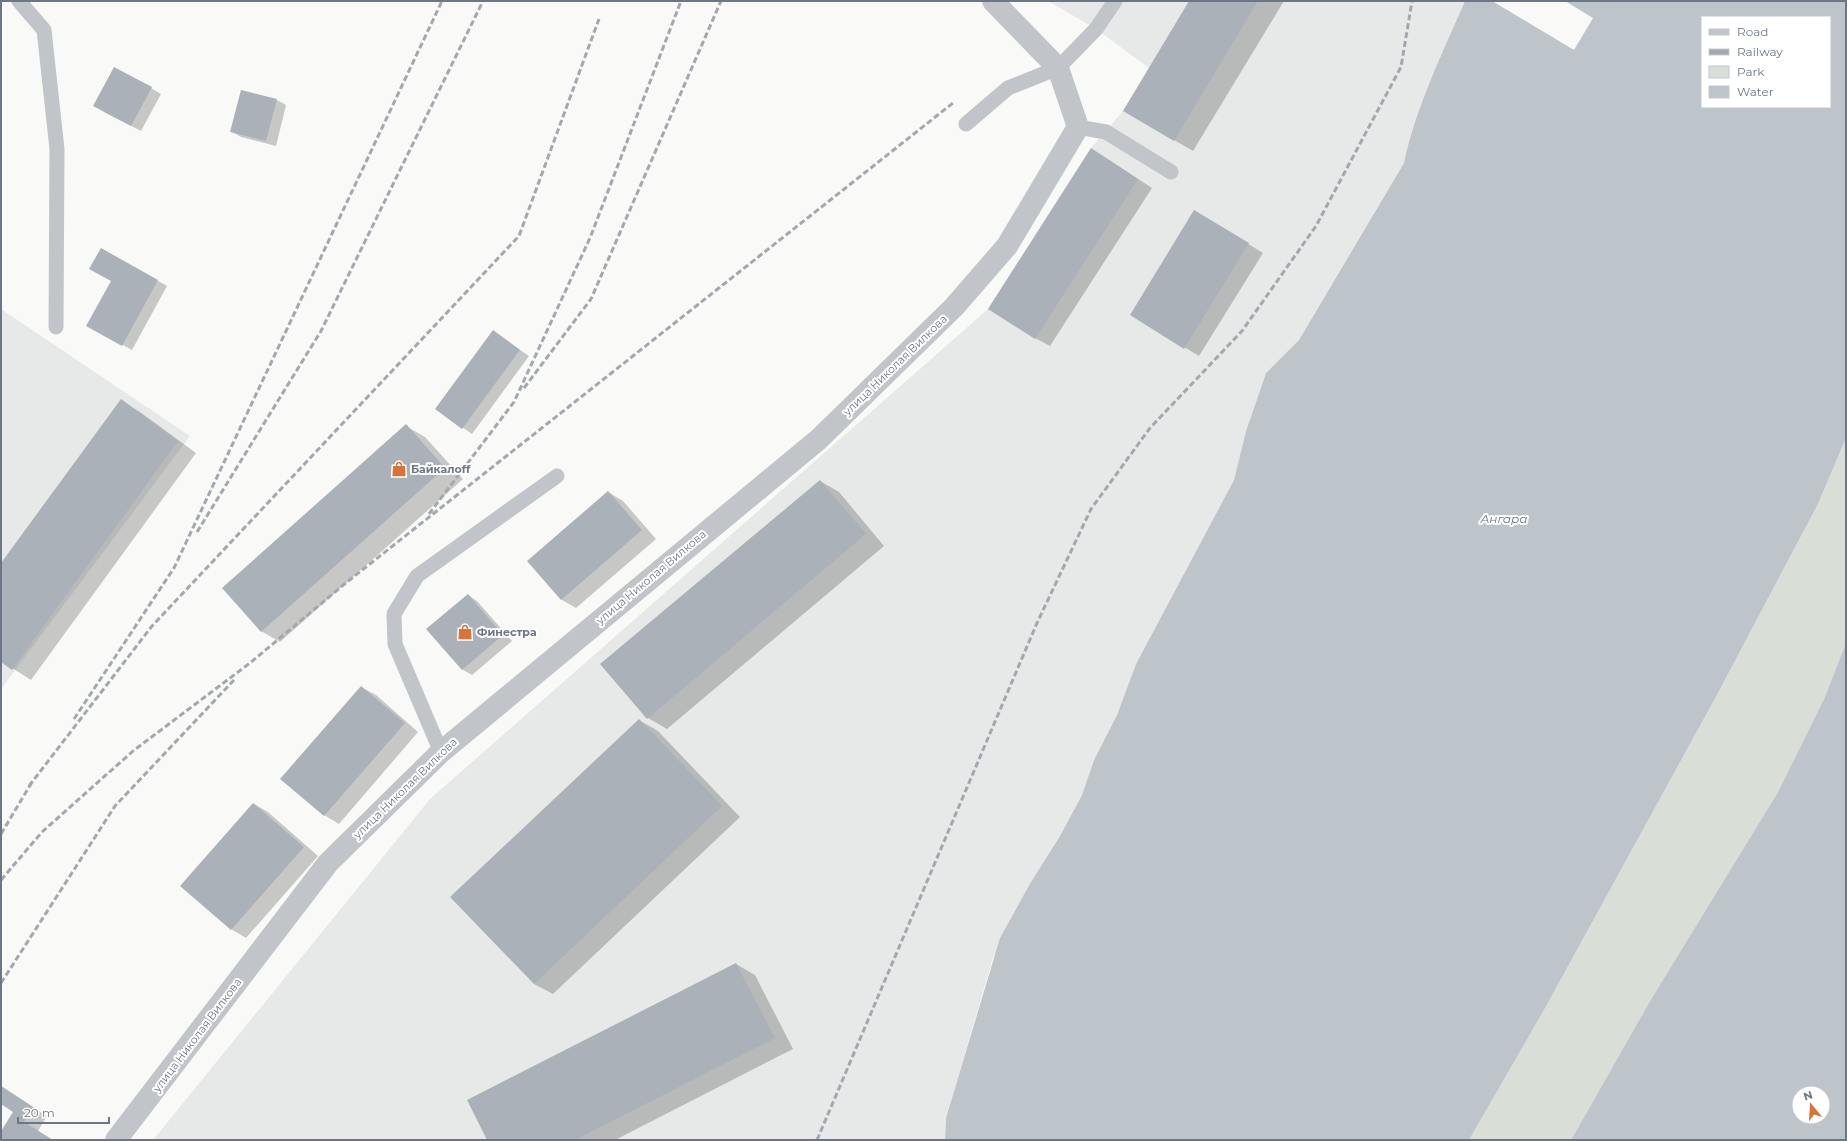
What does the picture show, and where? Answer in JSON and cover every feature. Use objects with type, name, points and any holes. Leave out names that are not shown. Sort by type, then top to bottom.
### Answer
[{"type":"street","points":[[993,1],[1058,68],[1078,127]]},
{"type":"street","name":"улица Николая Вилкова","points":[[116,1140],[328,863],[440,752],[819,438],[949,313],[1007,246],[1078,127]]},
{"type":"lane","points":[[19,1],[44,30],[57,149],[56,327]]},
{"type":"lane","points":[[966,124],[1008,88],[1058,68],[1096,29],[1115,1]]},
{"type":"lane","points":[[1078,127],[1106,132],[1171,172]]},
{"type":"lane","points":[[440,752],[395,644],[394,614],[417,576],[557,476]]},
{"type":"shaded area","points":[[1048,1],[1465,1],[1441,55],[1408,147],[1404,163],[1299,340],[1266,373],[1246,431],[1234,480],[1136,664],[1117,715],[1094,760],[1082,795],[1060,836],[1031,882],[993,958],[946,1118],[945,1140],[153,1140],[430,799],[988,309],[1091,148],[1123,111],[1149,68],[1096,29]]},
{"type":"shaded area","points":[[1,309],[190,436],[1,689]]},
{"type":"green space","points":[[1846,438],[1846,643],[1824,699],[1778,792],[1650,1001],[1571,1140],[1469,1140],[1544,1010],[1718,693],[1818,504]]},
{"type":"water","name":"Ангара","points":[[1465,1],[1846,1],[1846,438],[1818,504],[1718,693],[1544,1010],[1469,1140],[945,1140],[946,1118],[1000,938],[1031,882],[1060,836],[1082,795],[1094,760],[1117,715],[1136,664],[1234,480],[1246,431],[1266,373],[1299,340],[1404,163],[1415,122],[1439,60]]},
{"type":"water","points":[[1846,643],[1846,1140],[1571,1140],[1650,1001],[1778,792],[1824,699]]},
{"type":"pier","points":[[1492,1],[1565,1],[1593,18],[1574,50]]},
{"type":"building","points":[[1189,1],[1258,1],[1174,141],[1123,111]]},
{"type":"building","points":[[114,67],[152,87],[131,126],[93,106]]},
{"type":"building","points":[[241,90],[277,99],[266,141],[230,132]]},
{"type":"building","points":[[1091,148],[1138,179],[1035,339],[988,309]]},
{"type":"building","points":[[1194,210],[1249,243],[1184,349],[1130,315]]},
{"type":"building","points":[[101,248],[158,280],[122,346],[86,326],[111,281],[89,269]]},
{"type":"building","points":[[493,330],[520,350],[462,429],[435,409]]},
{"type":"building","points":[[121,399],[178,441],[12,670],[1,662],[1,563]]},
{"type":"building","points":[[406,424],[445,468],[261,632],[222,588]]},
{"type":"building","points":[[820,480],[866,534],[647,719],[600,664]]},
{"type":"building","points":[[608,491],[642,530],[561,600],[527,561]]},
{"type":"building","name":"Финестра","points":[[468,594],[503,635],[462,670],[426,629]]},
{"type":"building","points":[[361,686],[405,723],[324,816],[280,779]]},
{"type":"building","points":[[639,719],[722,806],[534,984],[450,897]]},
{"type":"building","points":[[253,803],[304,847],[231,930],[180,886]]},
{"type":"building","points":[[736,963],[775,1038],[575,1140],[487,1140],[467,1100]]},
{"type":"building","points":[[1,1086],[33,1107],[24,1122],[53,1140],[1,1140],[1,1131],[13,1112],[1,1104]]},
{"type":"railway","points":[[74,719],[174,568],[442,1]]},
{"type":"railway","points":[[197,532],[321,331],[483,1]]},
{"type":"railway","points":[[429,514],[514,402],[590,238],[681,1]]},
{"type":"railway","points":[[524,388],[591,299],[721,1]]},
{"type":"railway","points":[[817,1140],[1037,623],[1091,509],[1150,428],[1242,331],[1316,226],[1401,67],[1412,1]]},
{"type":"railway","points":[[29,786],[152,626],[519,236],[599,19]]},
{"type":"railway","points":[[1,880],[42,832],[133,751],[250,663],[347,582],[953,103]]},
{"type":"railway","points":[[1,983],[115,806],[234,680]]},
{"type":"railway","points":[[1,834],[32,782]]},
{"type":"place","name":"Байкалoff","points":[[399,469]]},
{"type":"place","name":"Финестра","points":[[465,632]]}]
